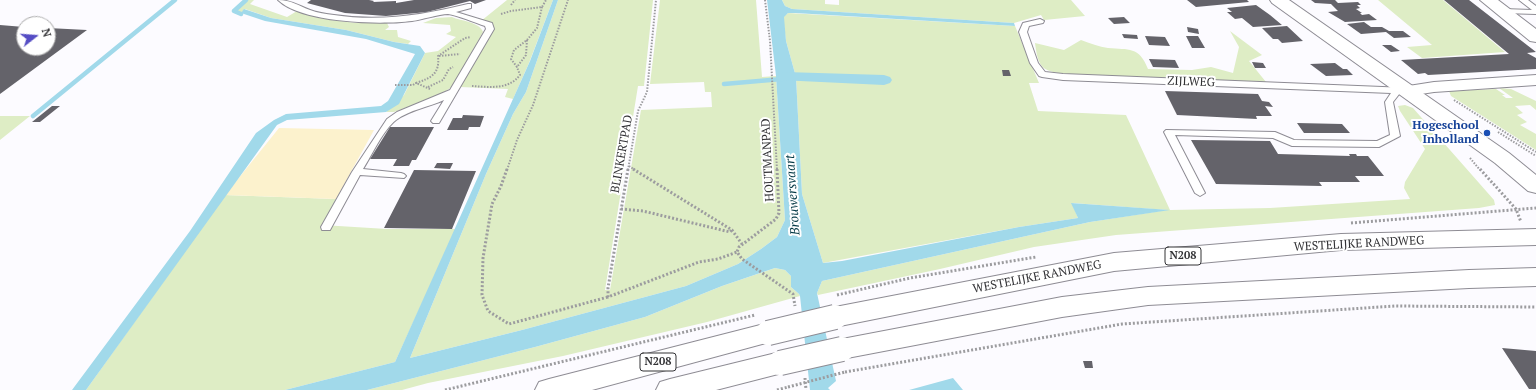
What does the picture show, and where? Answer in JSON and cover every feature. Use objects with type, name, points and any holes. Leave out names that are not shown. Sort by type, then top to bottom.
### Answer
[{"type":"main road","points":[[1278,0],[1403,91],[1502,158],[1536,186]]},
{"type":"main road","name":"WESTELIJKE RANDWEG","points":[[549,390],[763,324],[835,317],[1114,262],[1341,242],[1536,237]]},
{"type":"main road","name":"N208","points":[[670,390],[784,375],[1062,307],[1148,296],[1469,279],[1536,278]]},
{"type":"street","points":[[1488,0],[1536,36]]},
{"type":"street","points":[[1403,91],[1434,87],[1536,80]]},
{"type":"lane","points":[[282,0],[315,14],[367,22],[401,21],[449,12],[468,6]]},
{"type":"lane","points":[[1523,0],[1536,10]]},
{"type":"lane","points":[[1503,11],[1536,10]]},
{"type":"lane","points":[[436,121],[490,29],[489,25],[449,12]]},
{"type":"lane","name":"ZIJLWEG","points":[[1040,21],[1026,25],[1023,32],[1034,63],[1042,74],[1063,77],[1403,91]]},
{"type":"lane","points":[[326,227],[357,172],[391,119],[417,106],[442,98],[455,88]]},
{"type":"lane","points":[[1200,193],[1169,132],[1276,135],[1292,144],[1379,144],[1395,136],[1389,102],[1403,91]]},
{"type":"lane","points":[[357,172],[401,176]]},
{"type":"path","points":[[511,5],[515,0]]},
{"type":"path","points":[[455,88],[497,87],[511,84],[518,79],[520,75],[517,67],[511,59],[514,50],[528,40],[537,28],[542,7],[546,0]]},
{"type":"path","points":[[568,0],[538,92],[517,140],[501,186],[492,204],[483,258],[482,295],[488,312],[509,324],[608,297],[699,262],[718,259],[737,252],[742,259],[773,281]]},
{"type":"path","name":"BLINKERTPAD","points":[[608,297],[608,288],[638,111],[647,92],[656,0]]},
{"type":"path","name":"HOUTMANPAD","points":[[737,252],[738,247],[776,219],[779,213],[773,84],[765,0]]},
{"type":"path","points":[[501,14],[508,10],[542,7]]},
{"type":"path","points":[[438,56],[465,38],[472,36],[473,42]]},
{"type":"path","points":[[517,67],[526,56],[529,49],[528,40]]},
{"type":"path","points":[[438,56],[448,57],[461,54],[459,59]]},
{"type":"path","points":[[415,84],[431,78],[439,65],[438,56]]},
{"type":"path","points":[[395,85],[415,84],[428,87],[443,80],[449,69],[458,64]]},
{"type":"path","points":[[1434,87],[1536,152]]},
{"type":"path","points":[[629,165],[732,230],[742,244]]},
{"type":"path","points":[[1516,209],[1536,208]]},
{"type":"path","points":[[621,209],[643,211],[730,232],[732,230]]},
{"type":"path","points":[[777,390],[784,375],[844,360],[1122,324],[1395,306],[1536,307]]},
{"type":"path","points":[[445,390],[763,324]]},
{"type":"green space","points":[[244,0],[254,0],[250,4],[287,17],[297,11],[330,20],[357,23],[387,23],[389,27],[385,30],[397,30],[398,37],[411,41],[408,44],[394,42],[346,30],[271,18],[245,9],[241,13],[233,12]]},
{"type":"green space","points":[[507,0],[553,0],[529,63],[513,99],[505,97],[508,89],[460,87],[494,27],[491,23],[481,21]]},
{"type":"green space","points":[[558,0],[653,0],[644,86],[638,86],[605,290],[610,290],[641,110],[712,107],[711,92],[705,92],[704,82],[650,84],[660,0],[756,0],[762,77],[776,76],[785,220],[777,237],[761,249],[738,264],[686,286],[410,358],[486,174],[513,114],[526,92]]},
{"type":"green space","points":[[782,0],[825,0],[825,4],[839,5],[839,0],[1071,0],[1085,16],[1044,20],[1041,15],[1014,23],[792,9],[785,6]]},
{"type":"green space","points":[[1378,0],[1443,0],[1505,52],[1422,58],[1407,47],[1432,45]]},
{"type":"green space","points":[[788,13],[1015,26],[1039,83],[1029,83],[1038,111],[1126,115],[1170,210],[1270,208],[1410,199],[1404,188],[1405,182],[1425,149],[1398,106],[1405,105],[1413,108],[1494,200],[1495,205],[1479,208],[1116,235],[1034,247],[818,295],[817,293],[822,281],[1090,222],[1167,210],[1072,203],[1078,218],[1019,227],[823,263],[802,194],[796,77],[786,41],[783,17]]},
{"type":"green space","points":[[452,17],[474,24],[483,32],[453,86],[440,95],[394,112],[386,112],[404,95],[425,53],[438,51],[456,37],[446,34],[451,31],[450,25],[423,23],[436,18]]},
{"type":"green space","points":[[1230,31],[1262,55],[1249,61],[1266,82],[1081,76],[1053,72],[1041,65],[1035,43],[1064,50],[1081,40],[1098,46],[1128,49],[1141,56],[1148,69],[1192,70],[1211,67],[1233,73],[1239,47]]},
{"type":"green space","points":[[1499,88],[1511,89],[1536,101],[1536,110],[1530,105],[1515,106],[1523,113],[1517,115],[1527,122],[1520,125],[1536,134],[1536,150],[1451,96],[1449,91],[1496,89],[1505,95],[1502,95],[1506,98],[1513,98]]},
{"type":"green space","points":[[0,116],[30,116],[0,140]]},
{"type":"green space","points":[[225,195],[336,199],[322,225],[387,229],[456,229],[395,362],[285,390],[86,390]]},
{"type":"green space","points":[[775,268],[785,270],[791,276],[791,287],[800,296],[707,322],[563,356],[428,383],[402,390],[367,390],[645,317],[722,286]]},
{"type":"sand","points":[[279,128],[374,130],[336,199],[225,195]]},
{"type":"water","name":"Brouwersvaart","points":[[553,0],[558,0],[526,92],[513,114],[486,174],[410,358],[686,286],[738,264],[777,237],[785,220],[776,76],[767,0],[782,0],[785,6],[792,9],[1014,23],[1015,26],[795,13],[788,13],[784,17],[786,41],[796,77],[802,194],[823,263],[842,261],[1019,227],[1078,218],[1071,203],[1170,210],[1090,222],[822,281],[817,293],[836,381],[828,388],[830,390],[810,390],[800,296],[791,287],[791,276],[785,270],[775,268],[722,286],[645,317],[367,390],[285,390],[395,362],[530,61]]},
{"type":"water","points":[[244,9],[271,18],[346,30],[394,42],[420,46],[425,53],[399,104],[386,112],[287,120],[277,125],[86,390],[72,390],[190,231],[256,133],[274,120],[286,114],[381,106],[388,101],[415,54],[366,39],[265,21],[241,13]]},
{"type":"water","points":[[953,378],[963,390],[909,390]]},
{"type":"building","points":[[311,0],[369,0],[374,1],[373,2],[396,1],[396,3],[414,0],[486,0],[475,4],[470,1],[427,12],[386,16],[345,13],[307,3]]},
{"type":"building","points":[[1187,0],[1247,0],[1249,2],[1196,7]]},
{"type":"building","points":[[1311,0],[1335,0],[1338,3],[1358,2],[1361,5],[1357,5],[1360,8],[1356,9],[1362,13],[1360,13],[1362,15],[1369,14],[1377,20],[1345,22],[1328,12],[1338,11],[1331,4],[1315,3]]},
{"type":"building","points":[[1444,0],[1469,0],[1536,52],[1527,53],[1536,58],[1536,69],[1428,75],[1425,73],[1418,74],[1401,60],[1509,54]]},
{"type":"building","points":[[1256,5],[1282,25],[1253,27],[1242,18],[1235,19],[1227,12],[1232,12],[1227,8]]},
{"type":"building","points":[[1124,17],[1130,23],[1114,24],[1108,18]]},
{"type":"building","points":[[1364,22],[1371,27],[1382,27],[1389,31],[1403,31],[1411,37],[1394,38],[1386,32],[1361,34],[1347,24]]},
{"type":"building","points":[[0,25],[16,26],[16,56],[52,56],[0,94]]},
{"type":"building","points":[[1287,26],[1303,41],[1282,43],[1278,39],[1273,39],[1262,28]]},
{"type":"building","points":[[1187,27],[1198,29],[1199,34],[1188,32]]},
{"type":"building","points":[[56,28],[87,30],[56,53]]},
{"type":"building","points":[[1122,34],[1137,35],[1138,39],[1124,38]]},
{"type":"building","points":[[1145,36],[1165,37],[1170,46],[1149,45]]},
{"type":"building","points":[[1186,36],[1198,36],[1205,48],[1192,48]]},
{"type":"building","points":[[1382,45],[1391,45],[1400,51],[1391,52]]},
{"type":"building","points":[[1149,59],[1175,60],[1179,68],[1153,67]]},
{"type":"building","points":[[1252,62],[1263,63],[1266,68],[1255,68]]},
{"type":"building","points":[[1335,63],[1343,69],[1347,69],[1353,75],[1326,76],[1310,64]]},
{"type":"building","points":[[1002,70],[1009,70],[1011,76],[1003,76]]},
{"type":"building","points":[[1165,91],[1258,94],[1262,101],[1269,102],[1273,107],[1265,106],[1272,116],[1256,116],[1257,119],[1177,115]]},
{"type":"building","points":[[52,106],[60,106],[40,122],[32,122]]},
{"type":"building","points":[[463,115],[484,116],[480,127],[469,127],[468,130],[447,130],[453,118],[462,118]]},
{"type":"building","points":[[1297,123],[1342,124],[1350,133],[1304,133]]},
{"type":"building","points":[[390,127],[434,127],[416,160],[412,160],[409,166],[393,166],[397,159],[370,159]]},
{"type":"building","points":[[1191,140],[1270,141],[1278,154],[1350,156],[1349,154],[1356,154],[1357,156],[1368,156],[1384,176],[1355,176],[1360,182],[1319,182],[1322,186],[1216,184]]},
{"type":"building","points":[[437,163],[453,163],[450,169],[434,168]]},
{"type":"building","points":[[414,170],[476,171],[452,229],[384,228]]},
{"type":"building","points":[[1502,348],[1536,351],[1536,389],[1529,389]]},
{"type":"building","points":[[1083,361],[1092,361],[1093,368],[1085,368]]},
{"type":"waterway","points":[[33,116],[175,0]]},
{"type":"waterway","points":[[241,14],[234,11],[246,0]]},
{"type":"waterway","points":[[785,77],[884,80]]},
{"type":"waterway","points":[[724,84],[782,79]]},
{"type":"place","name":"Hogeschool Inholland","points":[[1487,133]]}]
